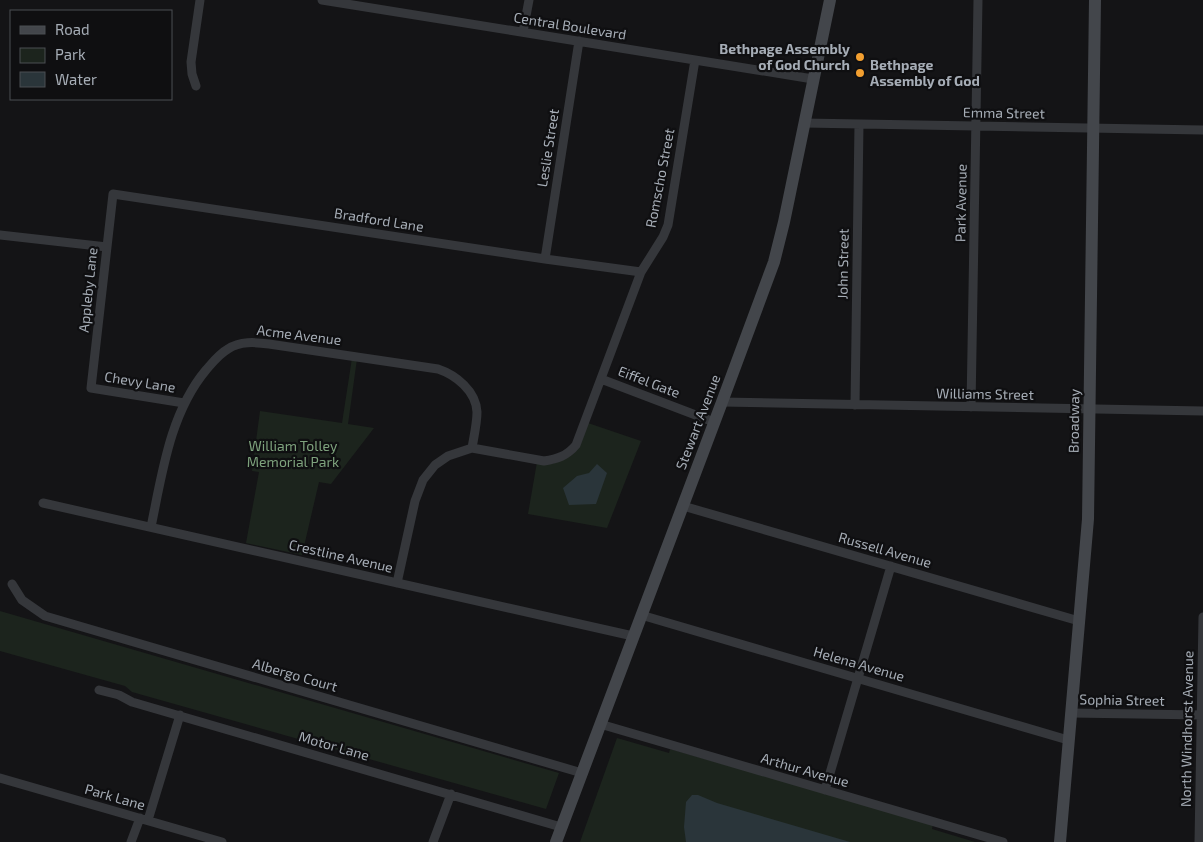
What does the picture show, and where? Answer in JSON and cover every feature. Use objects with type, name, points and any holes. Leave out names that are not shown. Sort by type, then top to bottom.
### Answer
[{"type":"main road","name":"Stewart Avenue","points":[[556,842],[774,262],[830,0]]},
{"type":"main road","name":"Broadway","points":[[1060,842],[1088,519],[1095,0]]},
{"type":"street","points":[[196,86],[191,62],[200,0]]},
{"type":"street","name":"Central Boulevard","points":[[322,0],[813,79]]},
{"type":"street","points":[[524,32],[529,0]]},
{"type":"street","name":"Park Avenue","points":[[971,407],[978,0]]},
{"type":"street","name":"Leslie Street","points":[[545,259],[579,41]]},
{"type":"street","name":"Romscho Street","points":[[472,448],[544,460],[564,456],[576,445],[641,272],[663,237],[668,225],[695,60]]},
{"type":"street","name":"Emma Street","points":[[804,123],[1203,130]]},
{"type":"street","name":"John Street","points":[[855,405],[859,124]]},
{"type":"street","name":"Bradford Lane","points":[[113,194],[641,272]]},
{"type":"street","name":"Appleby Lane","points":[[92,388],[113,194]]},
{"type":"street","points":[[0,235],[107,247]]},
{"type":"street","name":"Acme Avenue","points":[[151,528],[172,437],[184,403],[201,376],[217,357],[229,348],[244,343],[256,342],[448,372],[463,383],[472,396],[477,410],[472,448]]},
{"type":"street","name":"Eiffel Gate","points":[[601,379],[714,422]]},
{"type":"street","name":"Chevy Lane","points":[[92,388],[184,403]]},
{"type":"street","name":"Williams Street","points":[[722,402],[1203,411]]},
{"type":"street","points":[[397,583],[415,501],[423,480],[435,465],[448,456],[472,448]]},
{"type":"street","name":"Crestline Avenue","points":[[43,503],[633,636]]},
{"type":"street","name":"Russell Avenue","points":[[683,506],[1079,621]]},
{"type":"street","points":[[825,790],[891,566]]},
{"type":"street","name":"Albergo Court","points":[[12,584],[22,600],[45,616],[582,773]]},
{"type":"street","name":"Helena Avenue","points":[[641,615],[1068,740]]},
{"type":"street","name":"North Windhorst Avenue","points":[[1199,842],[1203,617]]},
{"type":"street","name":"Motor Lane","points":[[100,690],[119,695],[132,702],[561,827]]},
{"type":"street","name":"Sophia Street","points":[[1071,713],[1202,715]]},
{"type":"street","points":[[130,842],[144,819],[180,715]]},
{"type":"street","name":"Arthur Avenue","points":[[600,724],[1003,842]]},
{"type":"street","name":"Park Lane","points":[[0,778],[222,842]]},
{"type":"street","points":[[433,842],[451,794]]},
{"type":"green space","name":"William Tolley Memorial Park","points":[[352,358],[357,359],[348,424],[374,428],[331,484],[319,482],[302,555],[246,543],[259,472],[252,471],[260,411],[342,423]]},
{"type":"green space","points":[[588,423],[641,441],[607,528],[528,514],[537,462],[552,464],[572,455],[580,445]]},
{"type":"green space","points":[[0,611],[559,773],[546,809],[132,692],[125,686],[0,651]]},
{"type":"green space","points":[[617,738],[669,753],[670,749],[933,824],[932,829],[975,842],[580,842]]},
{"type":"water","points":[[597,464],[607,473],[596,504],[569,505],[563,488],[577,476],[589,473]]},
{"type":"water","points":[[692,795],[698,795],[717,803],[850,842],[686,842],[684,827],[686,802]]},
{"type":"place","name":"Bethpage Assembly of God Church","points":[[860,57]]},
{"type":"place","name":"Bethpage Assembly of God","points":[[860,73]]}]
